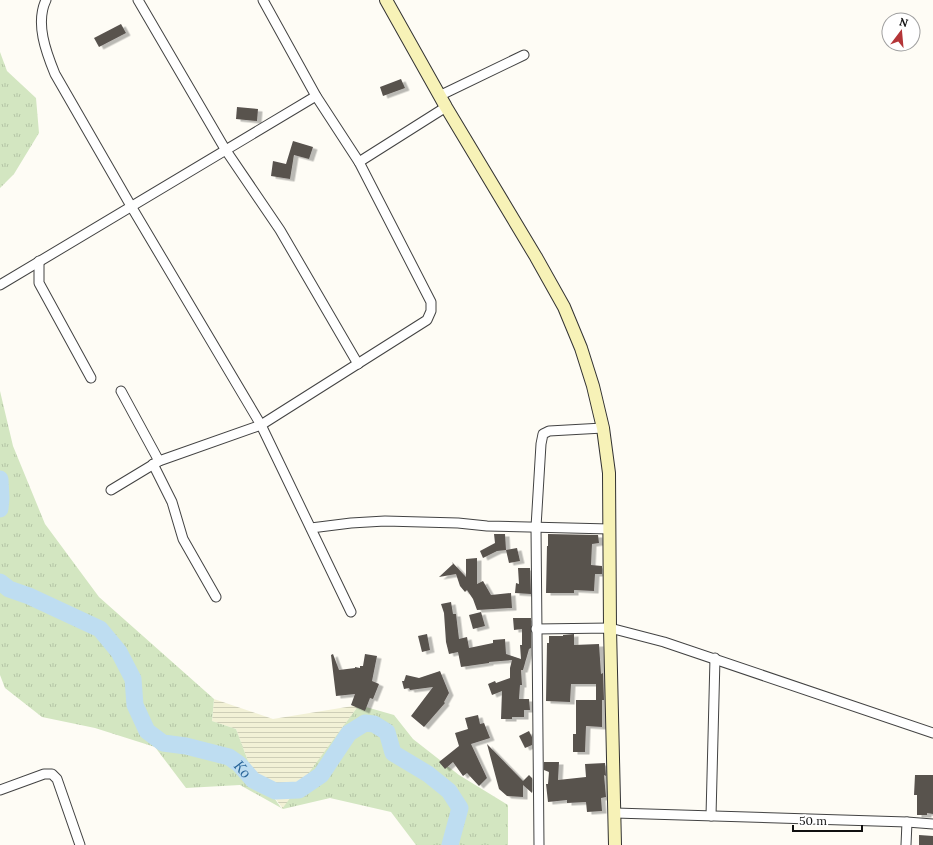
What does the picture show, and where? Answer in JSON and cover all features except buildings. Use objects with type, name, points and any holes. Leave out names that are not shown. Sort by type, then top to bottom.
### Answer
[{"type":"main road","points":[[386,0],[439,96],[564,307],[582,348],[593,386],[603,428],[609,473],[610,628],[615,845]]},
{"type":"street","points":[[46,0],[43,7],[42,28],[47,53],[55,74],[131,206],[262,425],[351,612]]},
{"type":"street","points":[[138,0],[225,150],[280,230],[358,364]]},
{"type":"street","points":[[111,490],[156,463],[262,425],[427,320],[431,311],[431,302],[359,162],[316,96],[262,0]]},
{"type":"street","points":[[439,96],[524,55]]},
{"type":"street","points":[[0,284],[316,96]]},
{"type":"street","points":[[359,162],[446,107]]},
{"type":"street","points":[[39,261],[39,283],[91,378]]},
{"type":"street","points":[[121,391],[156,463],[172,502],[183,539],[216,597]]},
{"type":"street","points":[[539,845],[536,527],[541,444],[543,434],[549,431],[603,428]]},
{"type":"street","points":[[311,528],[351,523],[385,521],[458,523],[487,526],[610,529]]},
{"type":"street","points":[[536,628],[610,628],[664,642],[933,733]]},
{"type":"street","points":[[711,816],[715,658]]},
{"type":"street","points":[[0,790],[44,774],[52,774],[57,779],[80,845]]},
{"type":"street","points":[[615,813],[933,824]]},
{"type":"street","points":[[906,845],[907,822]]},
{"type":"green space","points":[[0,52],[7,71],[36,98],[39,133],[14,174],[0,188]]},
{"type":"green space","points":[[0,391],[13,446],[45,524],[99,597],[214,699],[212,721],[236,729],[248,761],[281,808],[240,785],[186,788],[155,747],[95,728],[42,717],[5,688],[0,675]]},
{"type":"green space","points":[[214,699],[273,719],[359,705],[283,809],[248,761],[236,729],[212,721]]},
{"type":"green space","points":[[359,705],[394,715],[413,739],[459,775],[508,805],[508,845],[416,845],[391,812],[330,798],[282,809]]},
{"type":"waterway","name":"Ko","points":[[0,479],[0,509]]},
{"type":"waterway","name":"Ko","points":[[0,582],[9,589],[29,596],[100,629],[119,652],[133,679],[135,705],[147,731],[163,743],[186,746],[229,757],[239,764],[253,780],[275,791],[299,790],[321,775],[349,733],[365,723],[374,724],[387,732],[393,753],[428,774],[449,791],[460,808],[450,845]]}]
